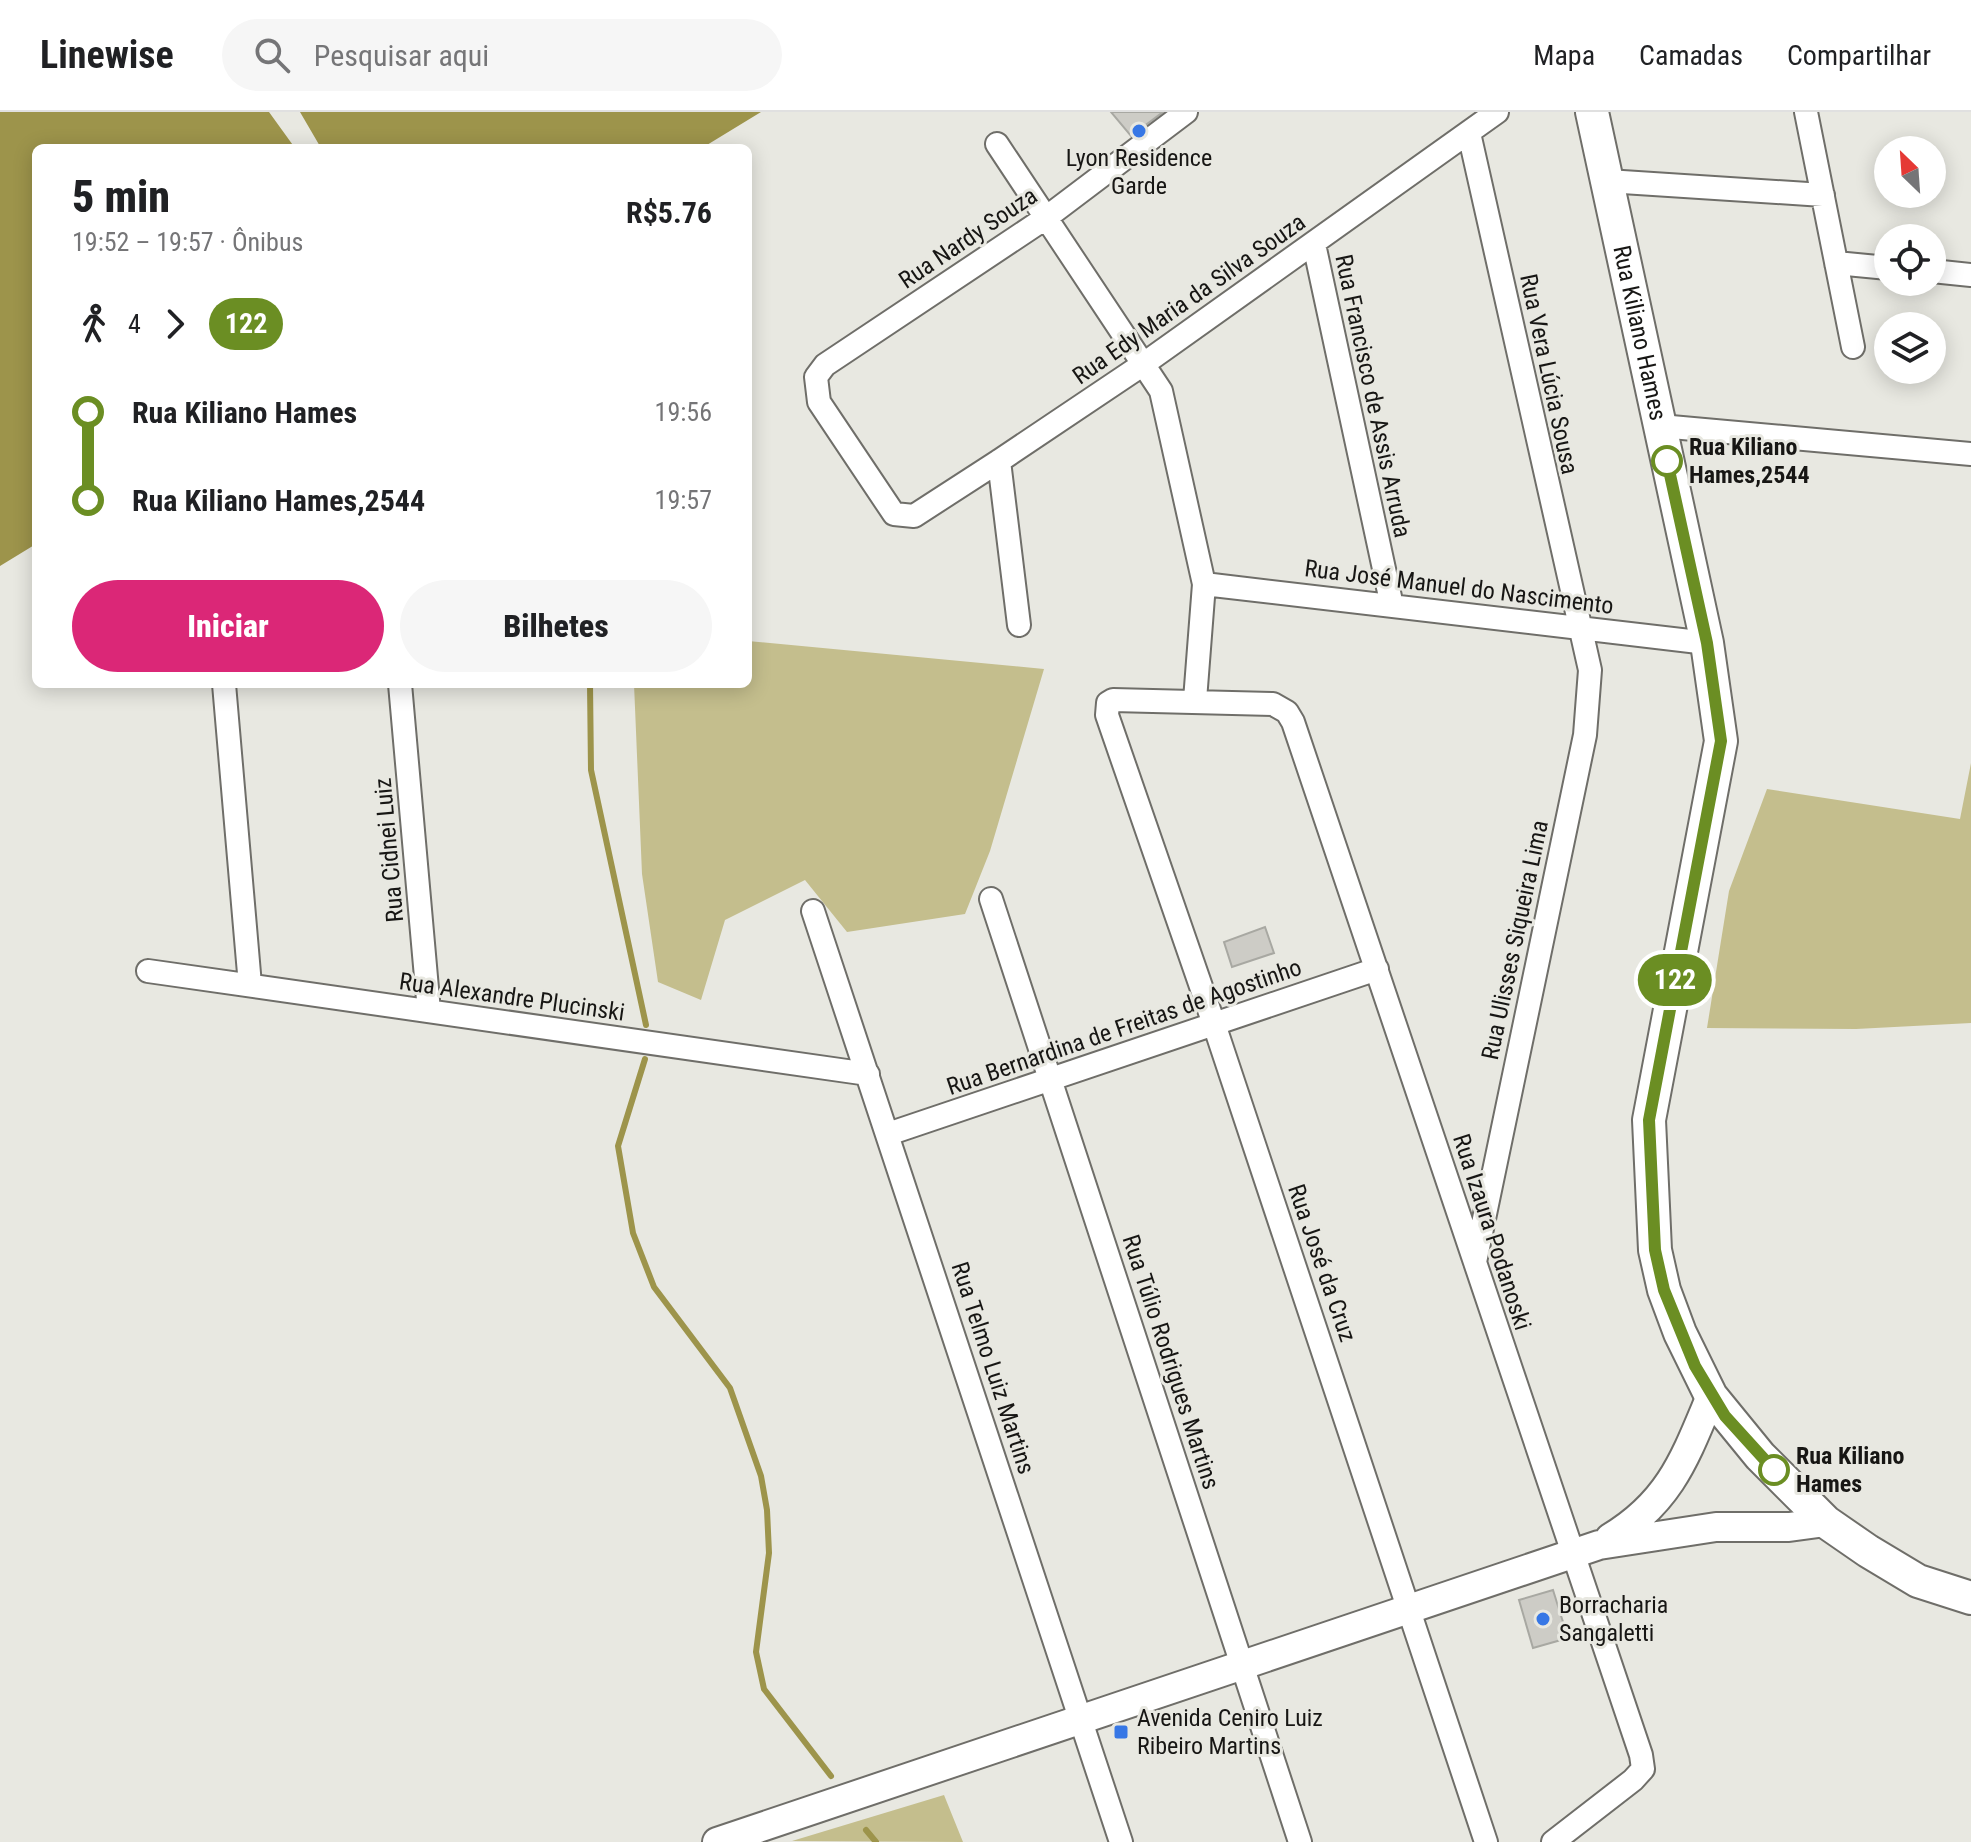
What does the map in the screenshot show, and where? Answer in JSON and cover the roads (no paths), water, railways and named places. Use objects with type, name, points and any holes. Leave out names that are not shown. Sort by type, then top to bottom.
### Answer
[{"type":"main road","name":"Rua Kiliano Hames","points":[[1592,112],[1707,643],[1721,741],[1649,1120],[1655,1250],[1664,1290],[1680,1333],[1711,1396],[1749,1444],[1826,1522],[1918,1581],[1971,1598]]},
{"type":"street","name":"Rua Nardy Souza","points":[[904,517],[894,514],[885,505],[819,402],[816,377],[825,365],[1047,217],[1186,112]]},
{"type":"street","name":"Rua Edy Maria da Silva Souza","points":[[904,517],[914,516],[1145,363],[1497,112]]},
{"type":"street","points":[[1806,112],[1853,347]]},
{"type":"street","name":"Rua Vera Lúcia Sousa","points":[[1469,133],[1578,628]]},
{"type":"street","points":[[997,144],[1145,363],[1163,400],[1204,584],[1195,700]]},
{"type":"street","points":[[1607,181],[1823,195]]},
{"type":"street","name":"Rua Francisco de Assis Arruda","points":[[1314,244],[1392,606]]},
{"type":"street","points":[[1836,263],[1874,267]]},
{"type":"street","points":[[1946,272],[1971,275]]},
{"type":"street","points":[[1660,426],[1971,454]]},
{"type":"street","points":[[999,461],[1019,625]]},
{"type":"street","name":"Rua José Manuel do Nascimento","points":[[1204,584],[1707,643]]},
{"type":"street","name":"Rua Ulisses Siqueira Lima","points":[[1475,1263],[1585,735],[1590,670],[1578,628]]},
{"type":"street","points":[[224,688],[250,985]]},
{"type":"street","name":"Rua Cidnei Luiz","points":[[400,688],[429,1011]]},
{"type":"street","name":"Rua José da Cruz","points":[[1195,700],[1113,700],[1108,703],[1107,715],[1214,1024],[1486,1842]]},
{"type":"street","name":"Rua Izaura Podanoski","points":[[1195,700],[1273,704],[1287,712],[1377,969],[1641,1755],[1643,1769],[1553,1842]]},
{"type":"street","name":"Rua Túlio Rodrigues Martins","points":[[991,899],[1300,1842]]},
{"type":"street","name":"Rua Telmo Luiz Martins","points":[[813,911],[1121,1842]]},
{"type":"street","name":"Rua Bernardina de Freitas de Agostinho","points":[[888,1134],[1377,969]]},
{"type":"street","name":"Rua Alexandre Plucinski","points":[[148,971],[868,1074]]},
{"type":"street","points":[[1599,1545],[1639,1521],[1668,1489],[1711,1396]]},
{"type":"street","points":[[717,1842],[1599,1545],[1716,1527],[1826,1522]]},
{"type":"waterway","points":[[590,688],[591,770],[646,1025]]},
{"type":"waterway","points":[[645,1059],[618,1146],[633,1233],[654,1287],[730,1388],[761,1476],[767,1510],[769,1553],[756,1652],[764,1689],[831,1776]]},
{"type":"waterway","points":[[866,1830],[876,1842]]},
{"type":"place","name":"Lyon Residence Garde","points":[[1139,131]]},
{"type":"place","name":"Rua Kiliano Hames,2544","points":[[1667,461]]},
{"type":"place","name":"Rua Kiliano Hames","points":[[1774,1470]]},
{"type":"place","name":"Borracharia Sangaletti","points":[[1543,1619]]},
{"type":"place","name":"Avenida Ceniro Luiz Ribeiro Martins","points":[[1121,1732]]}]
